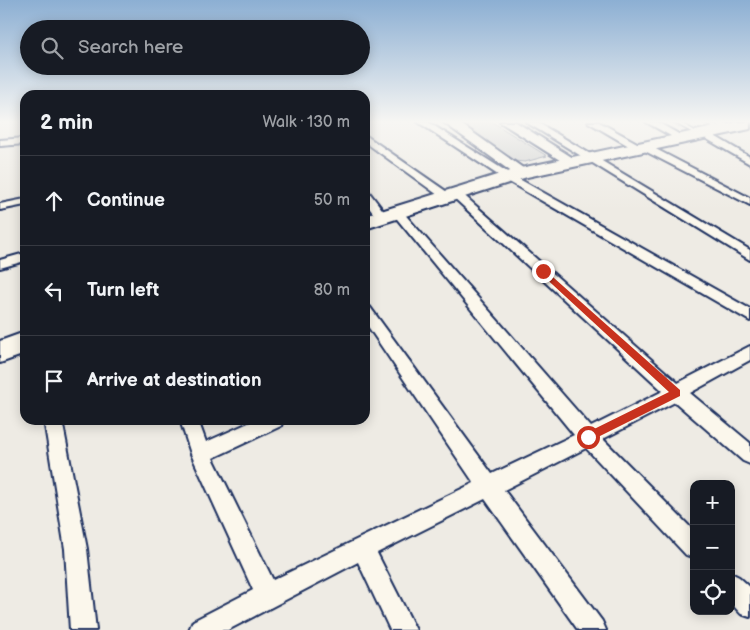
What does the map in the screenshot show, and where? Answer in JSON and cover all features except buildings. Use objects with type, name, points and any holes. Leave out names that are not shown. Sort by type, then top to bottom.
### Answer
[{"type":"highway","points":[[370,221],[515,175],[615,151]]},
{"type":"highway","points":[[0,352],[20,345]]},
{"type":"main road","points":[[486,151],[515,175]]},
{"type":"main road","points":[[564,151],[579,159]]},
{"type":"street","points":[[385,151],[450,195],[750,455]]},
{"type":"street","points":[[474,151],[750,316]]},
{"type":"street","points":[[569,151],[579,159],[750,256]]},
{"type":"street","points":[[651,151],[750,202]]},
{"type":"street","points":[[370,198],[390,215],[588,437],[690,542]]},
{"type":"street","points":[[0,207],[20,203]]},
{"type":"street","points":[[0,264],[20,258]]},
{"type":"street","points":[[370,318],[593,630]]},
{"type":"street","points":[[202,630],[226,624],[268,595],[490,488],[747,357]]},
{"type":"street","points":[[54,425],[76,549],[83,630]]},
{"type":"street","points":[[191,425],[201,454],[268,595]]},
{"type":"street","points":[[201,454],[263,425]]},
{"type":"street","points":[[363,549],[403,630]]},
{"type":"street","points":[[735,589],[750,605]]},
{"type":"shaded area","points":[[499,151],[540,151],[547,156],[525,162],[514,161]]},
{"type":"route","points":[[543,271],[677,393],[588,437]]}]
